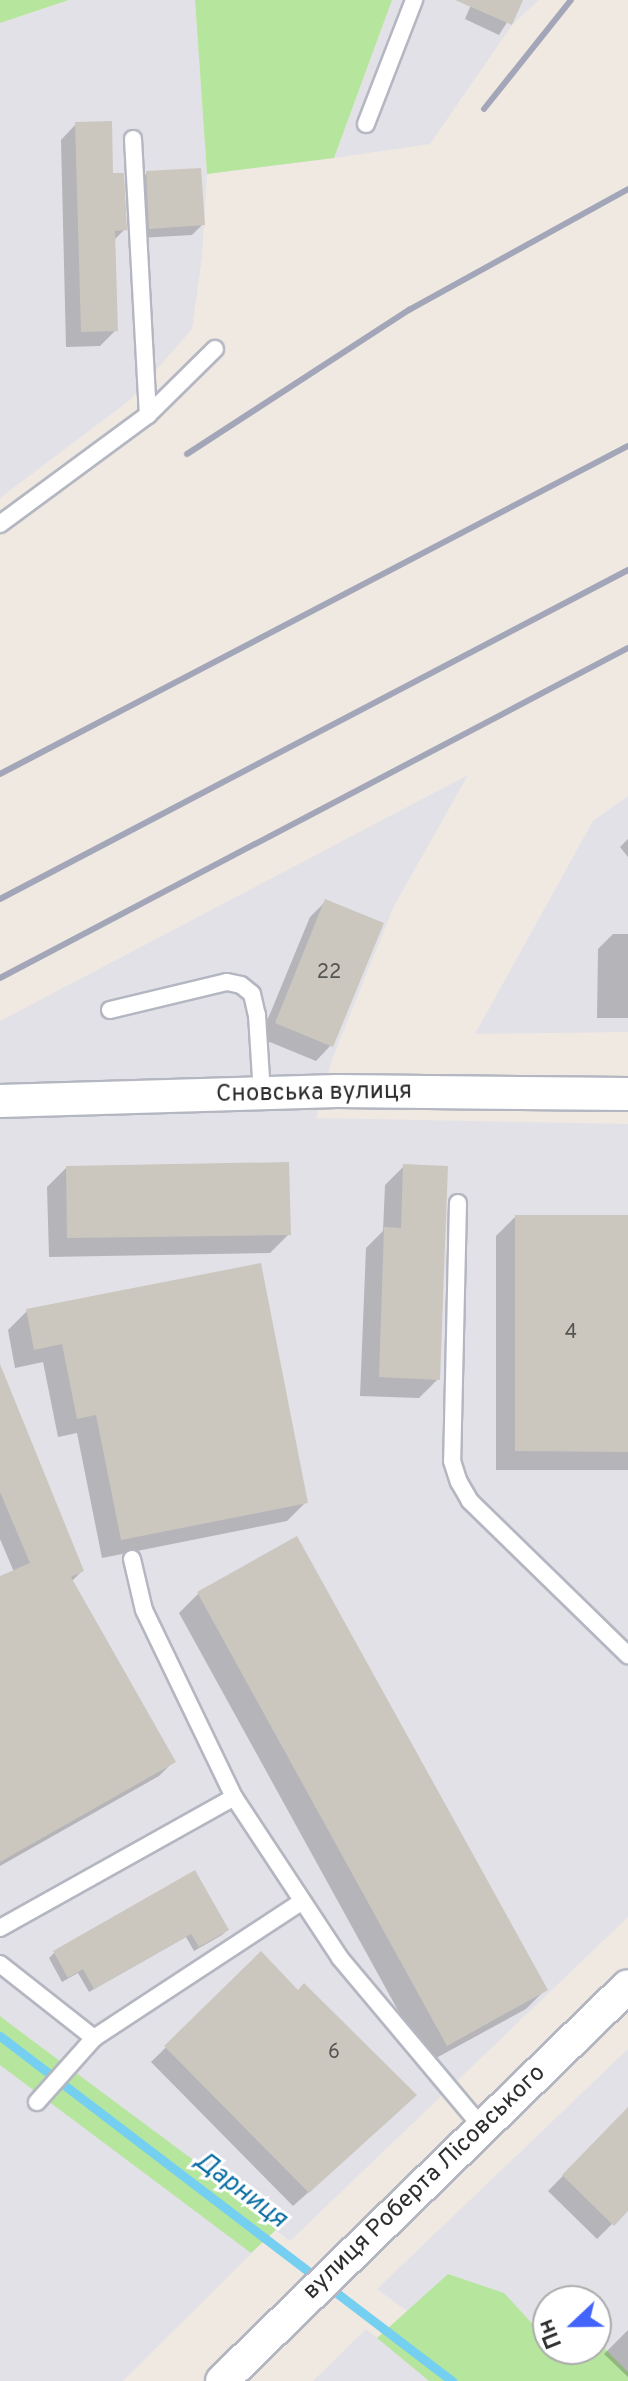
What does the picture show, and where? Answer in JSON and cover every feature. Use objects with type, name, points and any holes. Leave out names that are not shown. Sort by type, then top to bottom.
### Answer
[{"type":"street","name":"Сновська вулиця","points":[[0,1101],[262,1094],[628,1094]]},
{"type":"street","name":"вулиця Роберта Лісовського","points":[[222,2381],[628,1986]]},
{"type":"lane","points":[[366,124],[414,0]]},
{"type":"lane","points":[[133,139],[148,415]]},
{"type":"lane","points":[[0,524],[148,415],[215,349]]},
{"type":"lane","points":[[110,1010],[227,982],[241,985],[252,994],[257,1015],[262,1094]]},
{"type":"lane","points":[[458,1203],[452,1461],[459,1482],[470,1501],[628,1655]]},
{"type":"lane","points":[[132,1559],[144,1610],[234,1797],[340,1958],[481,2126]]},
{"type":"lane","points":[[0,1928],[234,1797]]},
{"type":"lane","points":[[37,2102],[94,2038],[301,1902]]},
{"type":"lane","points":[[0,1964],[94,2038]]},
{"type":"shaded area","points":[[70,0],[195,0],[207,174],[202,257],[192,329],[130,400],[0,498],[0,23]]},
{"type":"shaded area","points":[[392,0],[539,0],[512,25],[430,144],[334,158]]},
{"type":"shaded area","points":[[468,775],[394,906],[332,1059],[316,1118],[628,1124],[628,1917],[290,2241],[275,2230],[123,2381],[0,2381],[0,1021]]},
{"type":"shaded area","points":[[628,796],[628,1032],[475,1034],[593,821]]},
{"type":"shaded area","points":[[628,2049],[628,2381],[502,2381],[377,2289]]},
{"type":"shaded area","points":[[366,2329],[432,2381],[313,2381]]},
{"type":"green space","points":[[0,0],[69,0],[0,23]]},
{"type":"green space","points":[[195,0],[392,0],[334,158],[207,174]]},
{"type":"green space","points":[[0,2016],[281,2225],[251,2253],[0,2065]]},
{"type":"green space","points":[[448,2274],[504,2293],[532,2324],[532,2365],[612,2365],[612,2356],[628,2372],[628,2381],[429,2381],[377,2338]]},
{"type":"building","points":[[455,0],[523,0],[512,25]]},
{"type":"building","points":[[112,121],[113,173],[124,173],[127,230],[115,231],[118,331],[81,332],[75,122]]},
{"type":"building","points":[[201,168],[205,225],[149,229],[146,171]]},
{"type":"building","points":[[325,899],[384,923],[333,1047],[275,1023]]},
{"type":"building","points":[[289,1162],[291,1235],[67,1238],[66,1166]]},
{"type":"building","points":[[403,1164],[448,1166],[440,1380],[379,1377],[384,1227],[401,1228]]},
{"type":"building","points":[[515,1215],[628,1215],[628,1452],[515,1451]]},
{"type":"building","points":[[261,1263],[308,1503],[121,1540],[96,1415],[77,1419],[62,1344],[34,1350],[26,1309]]},
{"type":"building","points":[[0,1364],[84,1571],[71,1577],[176,1762],[0,1862],[0,1576],[30,1563],[0,1492]]},
{"type":"building","points":[[297,1536],[548,1990],[447,2046],[197,1592]]},
{"type":"building","points":[[195,1870],[229,1930],[199,1947],[191,1934],[94,1989],[83,1969],[68,1978],[53,1951]]},
{"type":"building","points":[[261,1951],[298,1990],[304,1983],[417,2095],[309,2193],[164,2046]]},
{"type":"building","points":[[628,2107],[628,2211],[614,2226],[562,2175]]},
{"type":"waterway","name":"Дарниця","points":[[0,2036],[452,2381]]},
{"type":"railway","points":[[484,109],[571,0]]},
{"type":"railway","points":[[187,454],[409,310],[628,189]]},
{"type":"railway","points":[[0,774],[628,446]]},
{"type":"railway","points":[[0,899],[628,570]]},
{"type":"railway","points":[[0,978],[628,648]]}]
